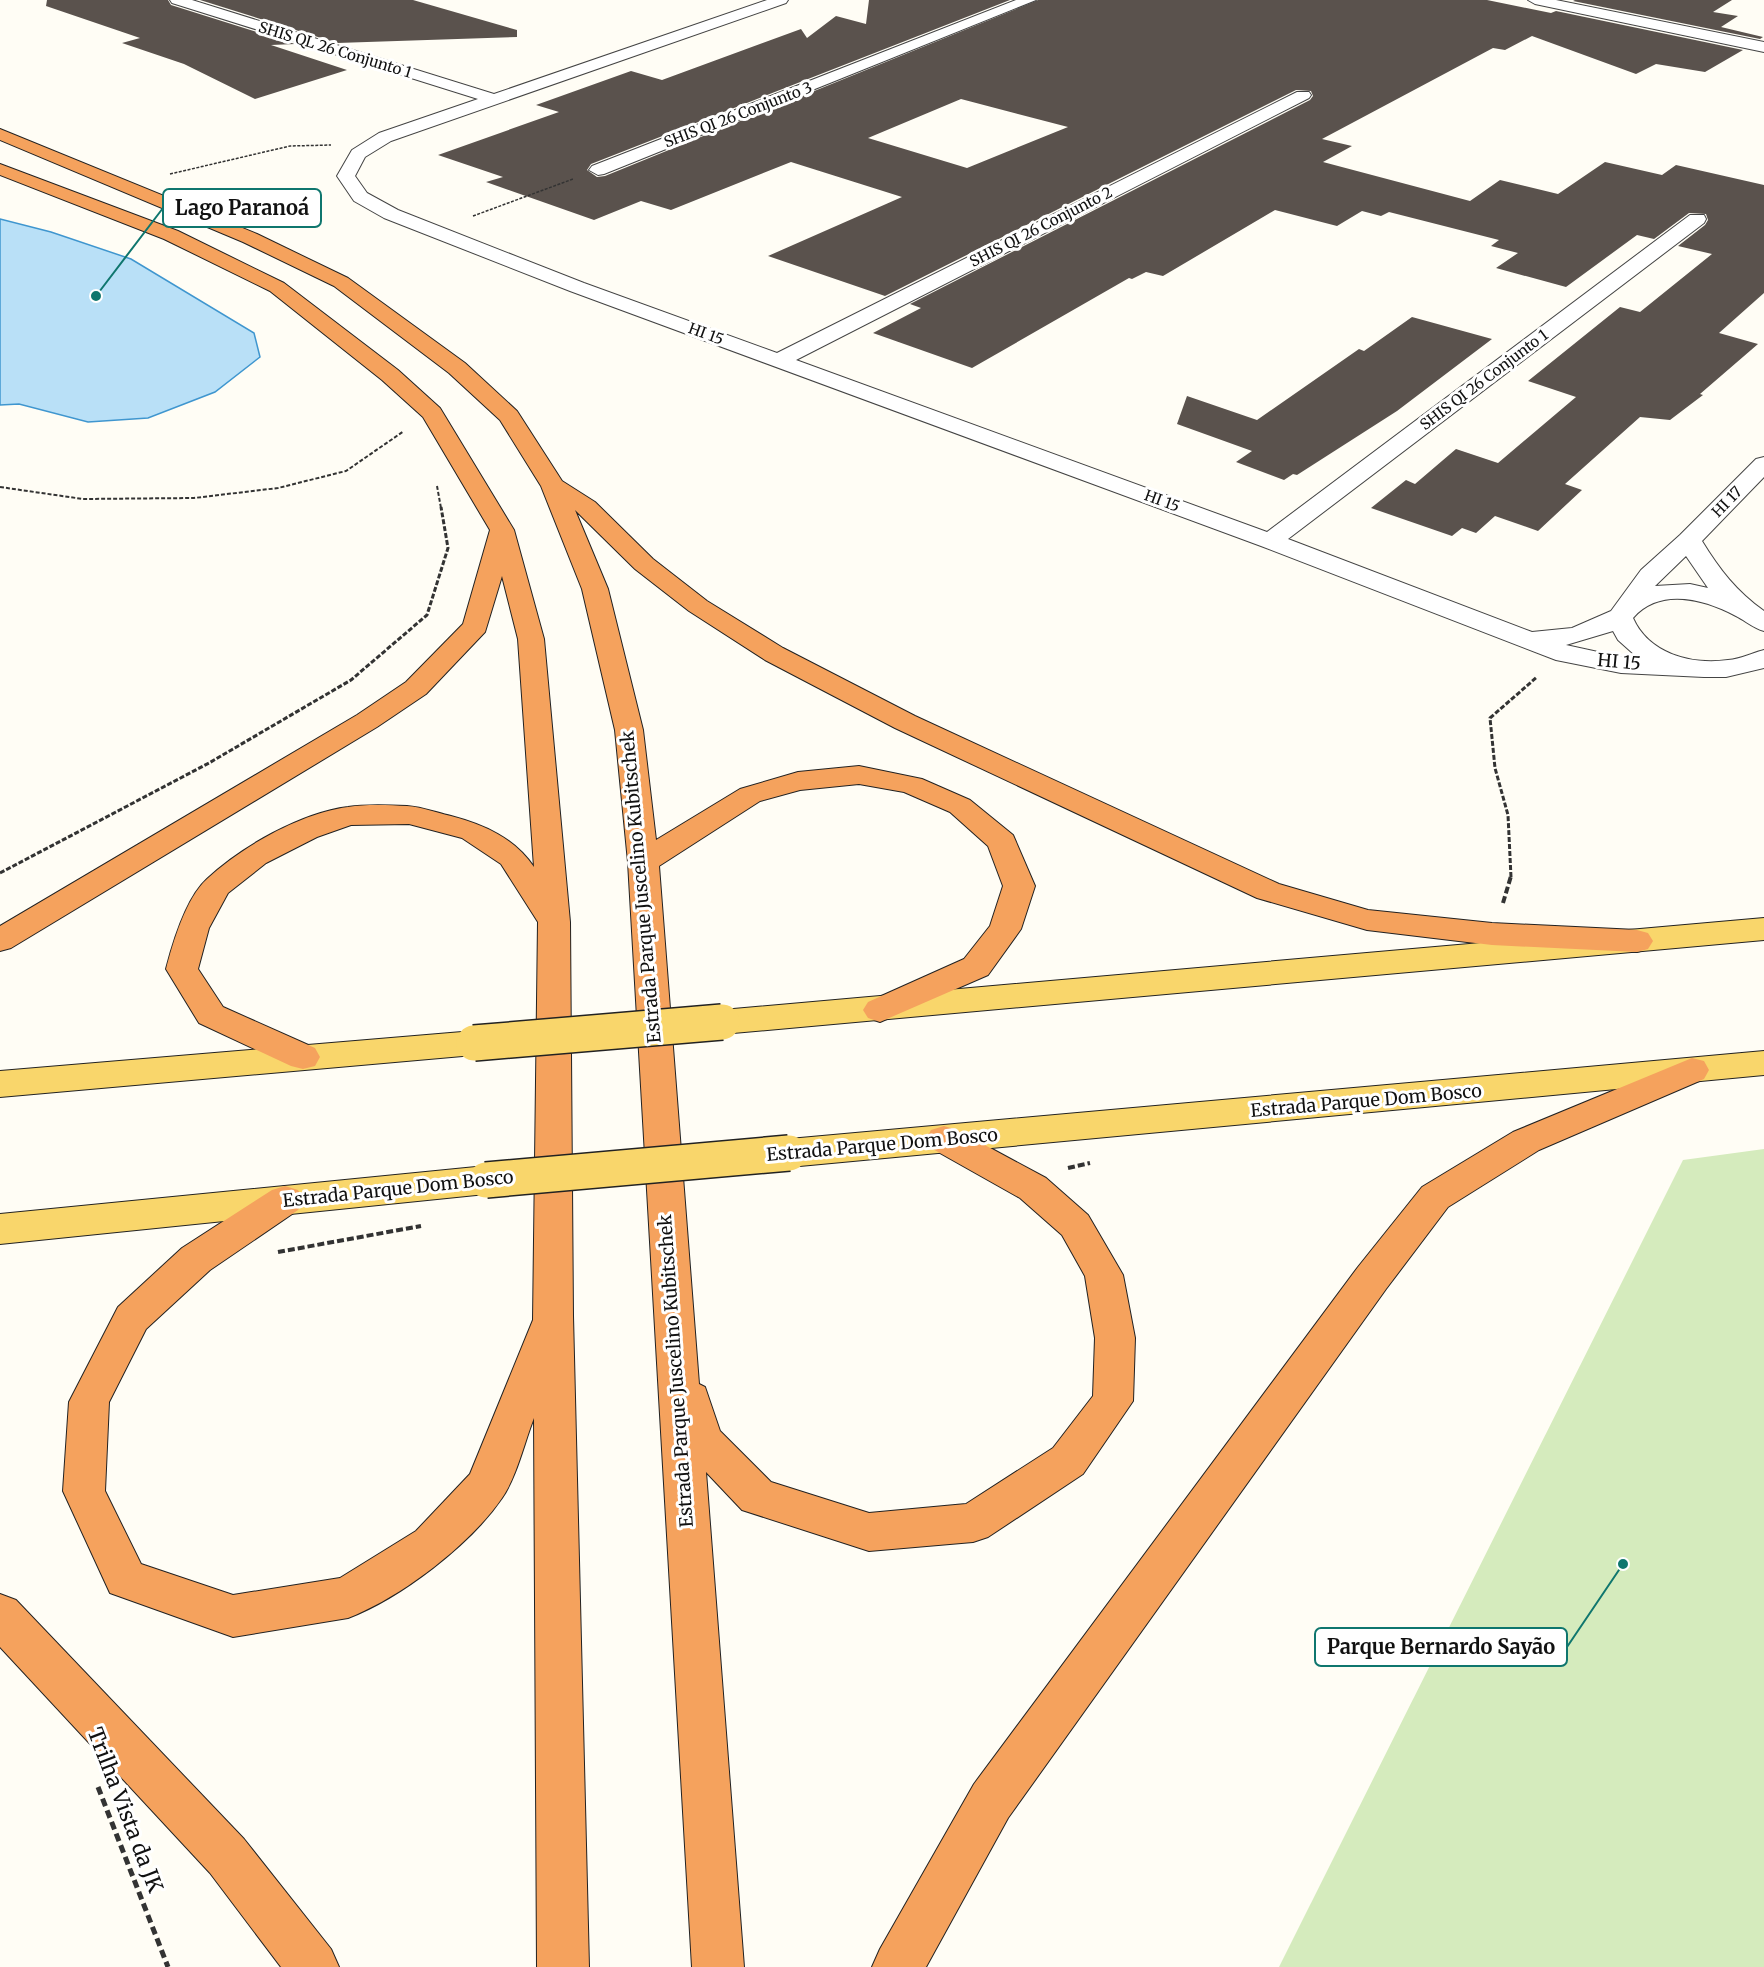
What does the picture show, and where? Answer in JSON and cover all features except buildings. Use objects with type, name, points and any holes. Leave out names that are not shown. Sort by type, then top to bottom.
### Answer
[{"type":"highway","name":"Estrada Parque Juscelino Kubitschek","points":[[0,134],[101,178],[250,238],[341,282],[389,315],[457,368],[509,416],[553,486],[595,589],[629,730],[643,862],[673,1332],[718,1967]]},
{"type":"highway","points":[[0,169],[171,235],[277,287],[390,375],[432,413],[502,530],[531,639],[554,922],[553,1316],[563,1967]]},
{"type":"highway","points":[[553,486],[587,507],[644,564],[698,606],[774,654],[905,722],[1268,891],[1367,920],[1492,934],[1637,940]]},
{"type":"highway","points":[[0,940],[367,721],[416,688],[476,626],[502,530]]},
{"type":"highway","points":[[643,862],[703,822],[750,795],[798,781],[859,775],[912,785],[960,806],[1002,842],[1019,886],[1005,929],[976,967],[880,1010]]},
{"type":"highway","points":[[303,1057],[211,1015],[182,969],[193,927],[216,887],[255,856],[306,830],[348,816],[409,815],[473,831],[512,856],[554,922]]},
{"type":"highway","points":[[898,1967],[992,1801],[1372,1278],[1435,1197],[1526,1141],[1692,1070]]},
{"type":"highway","points":[[673,1332],[702,1440],[757,1497],[869,1532],[973,1523],[1068,1461],[1113,1401],[1115,1338],[1104,1275],[1075,1225],[1033,1188],[944,1139]]},
{"type":"highway","points":[[285,1200],[196,1259],[132,1318],[88,1402],[84,1491],[126,1579],[233,1616],[348,1597],[431,1545],[487,1485],[553,1316]]},
{"type":"highway","points":[[0,1615],[227,1856],[313,1967]]},
{"type":"main road","points":[[0,1084],[880,1010],[1764,929]]},
{"type":"main road","name":"Estrada Parque Dom Bosco","points":[[0,1229],[486,1180],[1764,1063]]},
{"type":"street","name":"SHIS QL 26 Conjunto 1","points":[[177,0],[493,99]]},
{"type":"street","points":[[358,154],[385,137],[781,0]]},
{"type":"street","name":"SHIS QI 26 Conjunto 3","points":[[598,170],[1029,0]]},
{"type":"street","points":[[1535,0],[1764,47]]},
{"type":"street","name":"SHIS QI 26 Conjunto 2","points":[[779,360],[1303,95]]},
{"type":"street","name":"HI 15","points":[[358,154],[346,176],[360,197],[391,214],[577,287],[1270,541],[1526,637],[1565,654],[1621,664],[1681,666]]},
{"type":"street","name":"SHIS QI 26 Conjunto 1","points":[[1270,541],[1697,219]]},
{"type":"street","name":"HI 17","points":[[1624,610],[1650,575],[1689,540],[1764,464]]},
{"type":"street","points":[[1689,540],[1712,577],[1739,606],[1764,623]]},
{"type":"street","name":"HI 15","points":[[1526,637],[1558,640],[1575,637],[1624,610],[1647,594],[1676,591],[1709,595],[1739,606]]},
{"type":"street","points":[[1624,610],[1623,630],[1635,644],[1655,656],[1681,666],[1764,677]]},
{"type":"street","points":[[1720,670],[1749,667],[1764,658]]},
{"type":"path","points":[[168,175],[290,146],[352,144],[358,154]]},
{"type":"path","points":[[466,218],[598,170]]},
{"type":"path","points":[[0,487],[83,499],[194,498],[278,488],[346,471],[404,430],[402,428]]},
{"type":"path","points":[[0,873],[208,763],[351,680],[427,615],[448,548],[436,484]]},
{"type":"path","points":[[1492,934],[1511,877],[1508,815],[1495,768],[1490,718],[1565,654]]},
{"type":"path","name":"Trilha Vista da JK","points":[[94,1777],[168,1967]]},
{"type":"green space","points":[[1764,1149],[1764,1967],[1279,1967],[1683,1160]]},
{"type":"water","points":[[0,219],[51,232],[131,259],[254,333],[260,357],[215,392],[148,418],[88,422],[19,404],[0,405]]},
{"type":"place","name":"Lago Paranoá","points":[[96,296]]},
{"type":"place","name":"Parque Bernardo Sayão","points":[[1623,1564]]}]
